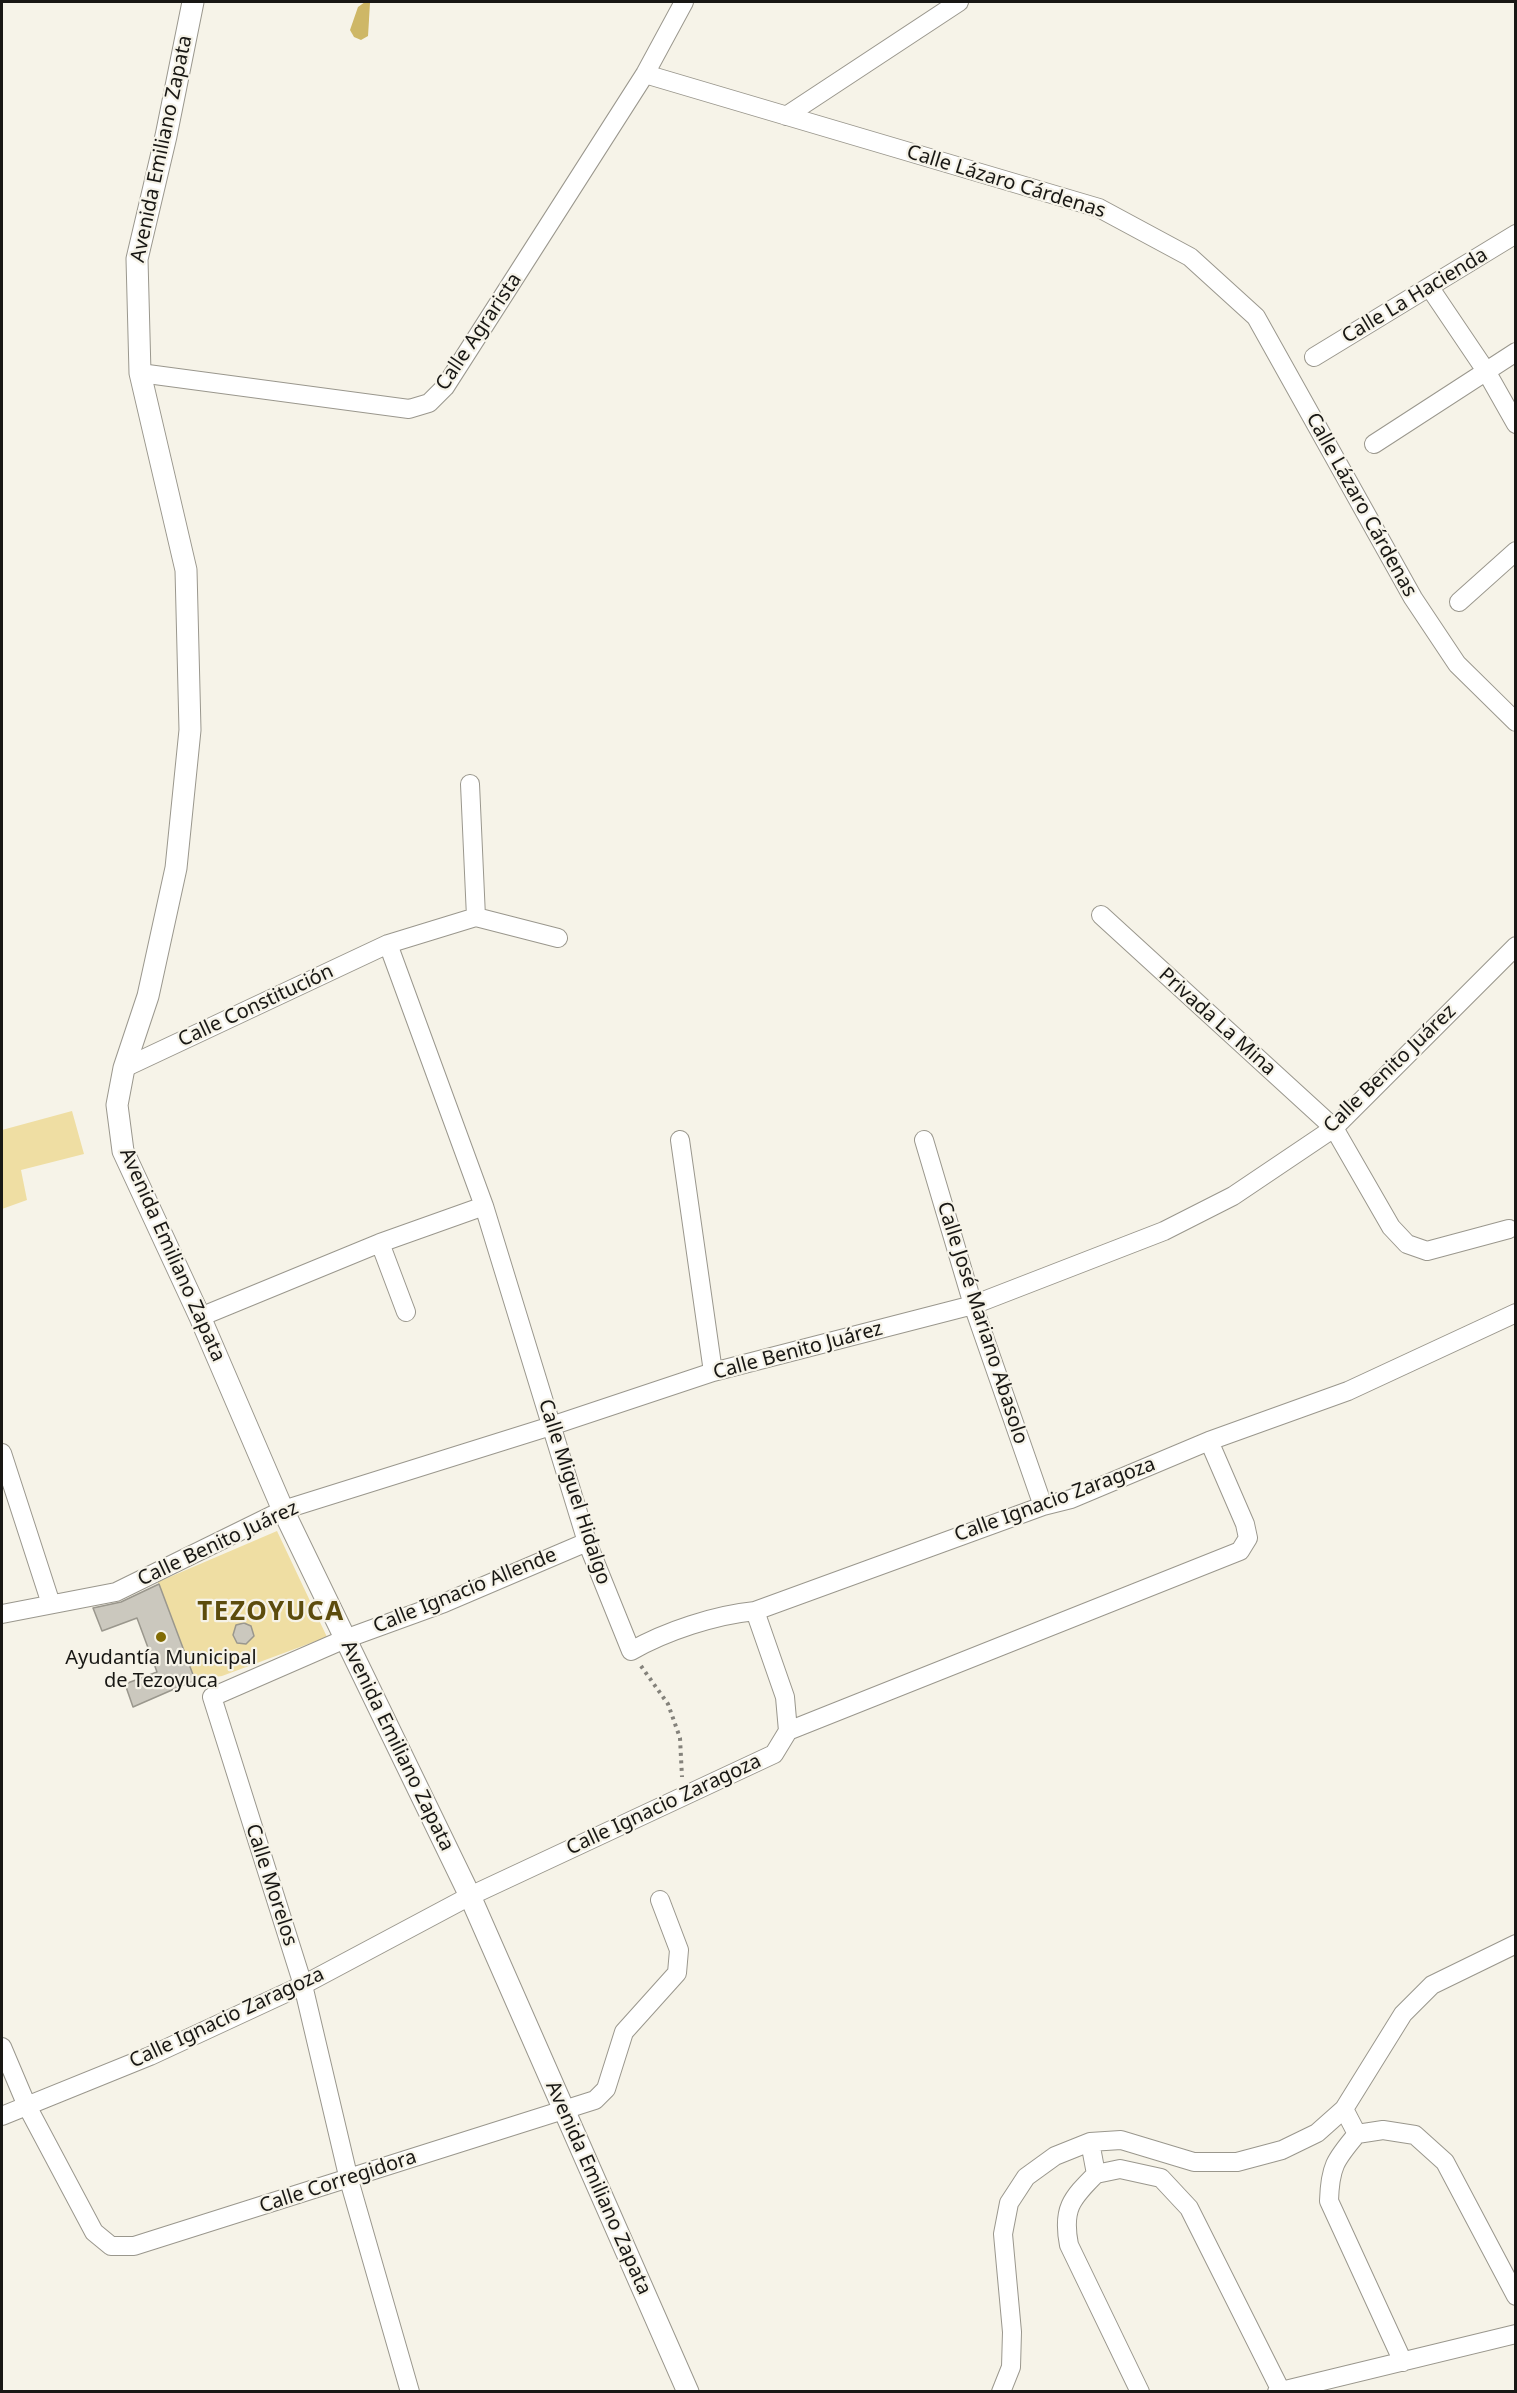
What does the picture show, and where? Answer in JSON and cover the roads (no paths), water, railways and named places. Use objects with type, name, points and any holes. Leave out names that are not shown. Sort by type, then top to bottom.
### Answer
[{"type":"street","name":"Avenida Emiliano Zapata","points":[[193,2],[166,136],[137,259],[140,373],[186,570],[190,730],[176,868],[148,996],[124,1068],[117,1105],[123,1151],[200,1317],[283,1510],[470,1896],[688,2391]]},
{"type":"street","name":"Calle Agrarista","points":[[140,373],[409,409],[429,403],[445,387],[645,74],[684,2]]},
{"type":"street","points":[[786,116],[959,2]]},
{"type":"street","name":"Calle Lázaro Cárdenas","points":[[645,74],[1099,208],[1190,257],[1256,317],[1413,598],[1457,664],[1515,722]]},
{"type":"street","name":"Calle La Hacienda","points":[[1314,357],[1515,234]]},
{"type":"street","points":[[1430,288],[1486,371],[1515,424]]},
{"type":"street","points":[[1374,444],[1515,352]]},
{"type":"street","points":[[1459,602],[1515,551]]},
{"type":"street","points":[[470,784],[476,917],[558,938]]},
{"type":"street","name":"Privada La Mina","points":[[1101,915],[1334,1128],[1391,1227],[1407,1244],[1427,1251],[1509,1229]]},
{"type":"street","name":"Calle Constitución","points":[[124,1068],[388,944],[476,917]]},
{"type":"street","name":"Calle Miguel Hidalgo","points":[[388,944],[484,1206],[587,1542],[631,1651],[651,1639],[734,1613],[754,1611]]},
{"type":"street","name":"Calle Benito Juárez","points":[[2,1614],[116,1592],[283,1510],[551,1426],[713,1372],[973,1305],[1164,1232],[1233,1196],[1334,1128],[1515,946]]},
{"type":"street","points":[[680,1140],[713,1372]]},
{"type":"street","name":"Calle José Mariano Abasolo","points":[[924,1140],[973,1305],[1043,1506]]},
{"type":"street","points":[[200,1317],[380,1243],[484,1206]]},
{"type":"street","points":[[380,1243],[406,1312]]},
{"type":"street","name":"Calle Ignacio Zaragoza","points":[[754,1611],[1043,1506],[1071,1499],[1209,1441],[1348,1391],[1515,1313]]},
{"type":"street","points":[[754,1611],[785,1697],[788,1731],[1240,1551],[1248,1538],[1245,1524],[1209,1441]]},
{"type":"street","points":[[2,1453],[51,1604]]},
{"type":"street","name":"Calle Ignacio Allende","points":[[212,1697],[345,1639],[444,1603],[587,1542]]},
{"type":"street","name":"Calle Morelos","points":[[212,1697],[303,1985],[349,2180],[410,2391]]},
{"type":"street","name":"Calle Ignacio Zaragoza","points":[[2,2116],[150,2056],[303,1985],[470,1896],[774,1754],[788,1731]]},
{"type":"street","name":"Calle Corregidora","points":[[27,2106],[94,2232],[111,2246],[134,2246],[349,2180],[595,2100],[606,2089],[624,2032],[677,1972],[679,1950],[660,1900]]},
{"type":"street","points":[[1001,2391],[1011,2367],[1012,2332],[1003,2234],[1009,2203],[1026,2177],[1055,2156],[1090,2142],[1121,2140],[1194,2162],[1237,2162],[1282,2150],[1317,2133],[1344,2109],[1403,2014],[1432,1985],[1515,1944]]},
{"type":"street","points":[[2,2047],[27,2106]]},
{"type":"street","points":[[1344,2109],[1357,2134]]},
{"type":"street","points":[[1403,2362],[1329,2201],[1329,2177],[1338,2157],[1357,2134],[1383,2130],[1415,2135],[1446,2162],[1515,2296]]},
{"type":"street","points":[[1090,2142],[1096,2174]]},
{"type":"street","points":[[1140,2391],[1074,2256],[1065,2224],[1073,2196],[1096,2174],[1120,2169],[1161,2178],[1189,2208],[1279,2391],[1515,2334]]},
{"type":"place","name":"Ayudantía Municipal de Tezoyuca","points":[[161,1637]]},
{"type":"district","name":"TEZOYUCA","points":[[271,1613]]}]
